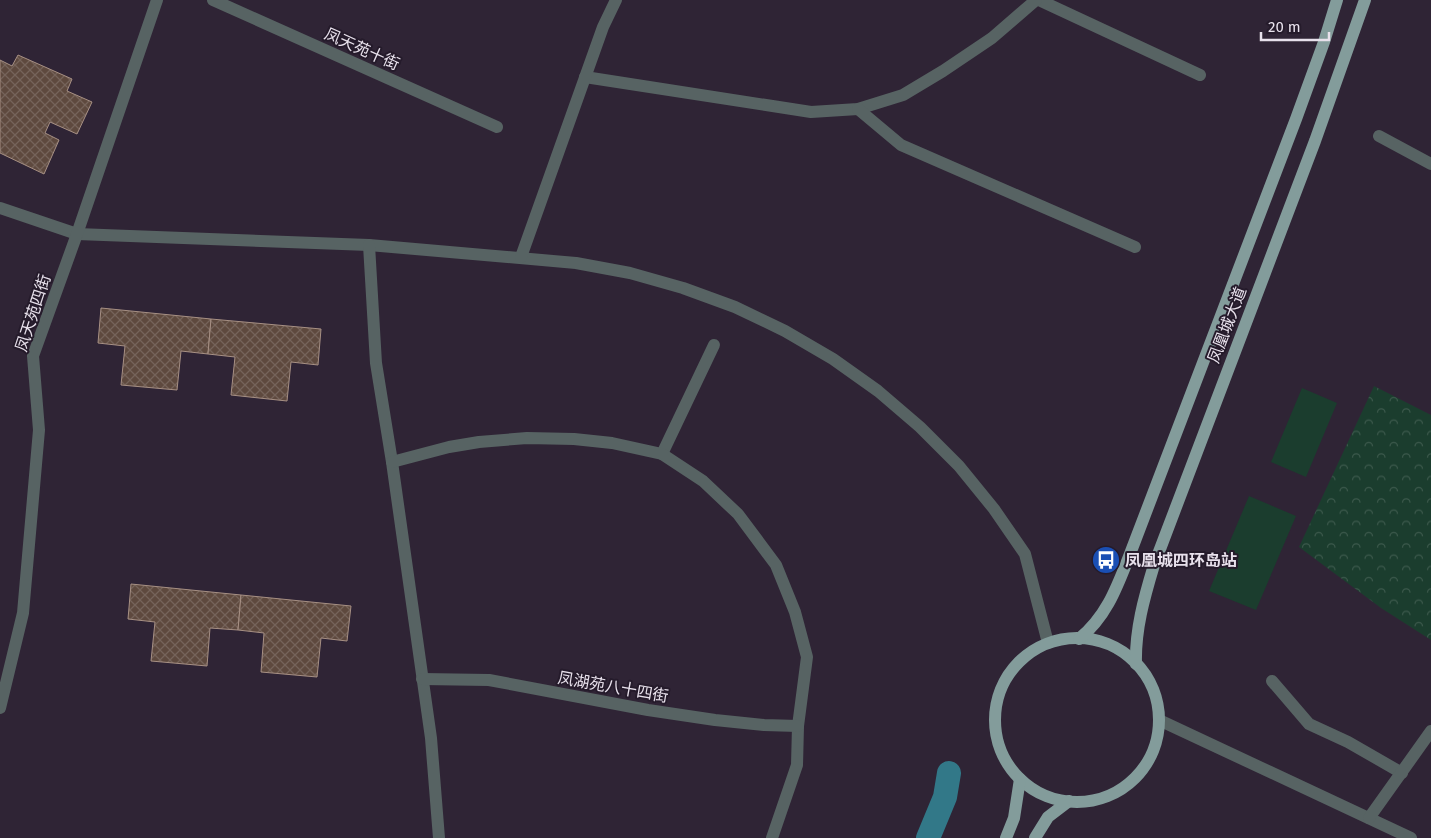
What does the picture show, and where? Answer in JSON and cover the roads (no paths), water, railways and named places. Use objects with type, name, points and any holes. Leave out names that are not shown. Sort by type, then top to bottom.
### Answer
[{"type":"main road","name":"凤凰城大道","points":[[1079,639],[1091,629],[1102,615],[1126,563],[1296,119],[1337,0]]},
{"type":"main road","name":"凤凰城大道","points":[[1136,664],[1139,619],[1154,565],[1315,141],[1365,0]]},
{"type":"main road","points":[[1063,639],[1079,639],[1095,640],[1110,645],[1124,653],[1136,664],[1154,693],[1159,720],[1155,747],[1142,771],[1122,790],[1096,800],[1069,801],[1051,797],[1035,790],[1020,779],[1003,757],[994,731],[995,704],[1005,678],[1024,657],[1048,643],[1063,639]]},
{"type":"main road","points":[[1006,838],[1014,818],[1020,779]]},
{"type":"main road","points":[[1035,838],[1048,817],[1069,801]]},
{"type":"street","name":"凤天苑四街","points":[[0,708],[23,613],[39,430],[33,356],[78,234],[157,0]]},
{"type":"street","name":"凤天苑十街","points":[[213,0],[497,127]]},
{"type":"street","points":[[521,257],[603,27],[616,0]]},
{"type":"street","points":[[585,76],[811,112],[858,109],[903,95],[992,38],[1038,0],[1200,75]]},
{"type":"street","points":[[858,109],[901,145],[1135,247]]},
{"type":"street","points":[[1379,136],[1431,164]]},
{"type":"street","points":[[0,208],[78,234],[369,245],[576,263],[630,273],[692,291],[735,307],[785,331],[833,359],[878,391],[920,427],[959,466],[994,509],[1025,554],[1048,643]]},
{"type":"street","points":[[369,245],[376,363],[431,738],[439,838]]},
{"type":"street","points":[[662,454],[714,345]]},
{"type":"street","points":[[392,462],[448,447],[479,442],[527,438],[574,438],[612,443],[662,454],[703,481],[738,514],[776,565],[795,612],[807,657],[798,726],[798,765],[772,838]]},
{"type":"street","name":"凤湖苑八十四街","points":[[422,679],[489,680],[705,719],[764,725],[798,726]]},
{"type":"street","points":[[1272,681],[1310,724],[1348,742],[1402,773]]},
{"type":"street","points":[[1159,720],[1411,838]]},
{"type":"street","points":[[1369,818],[1431,731]]},
{"type":"waterway","points":[[928,838],[945,797],[949,773]]},
{"type":"place","name":"凤凰城四环岛站","points":[[1106,560]]}]
